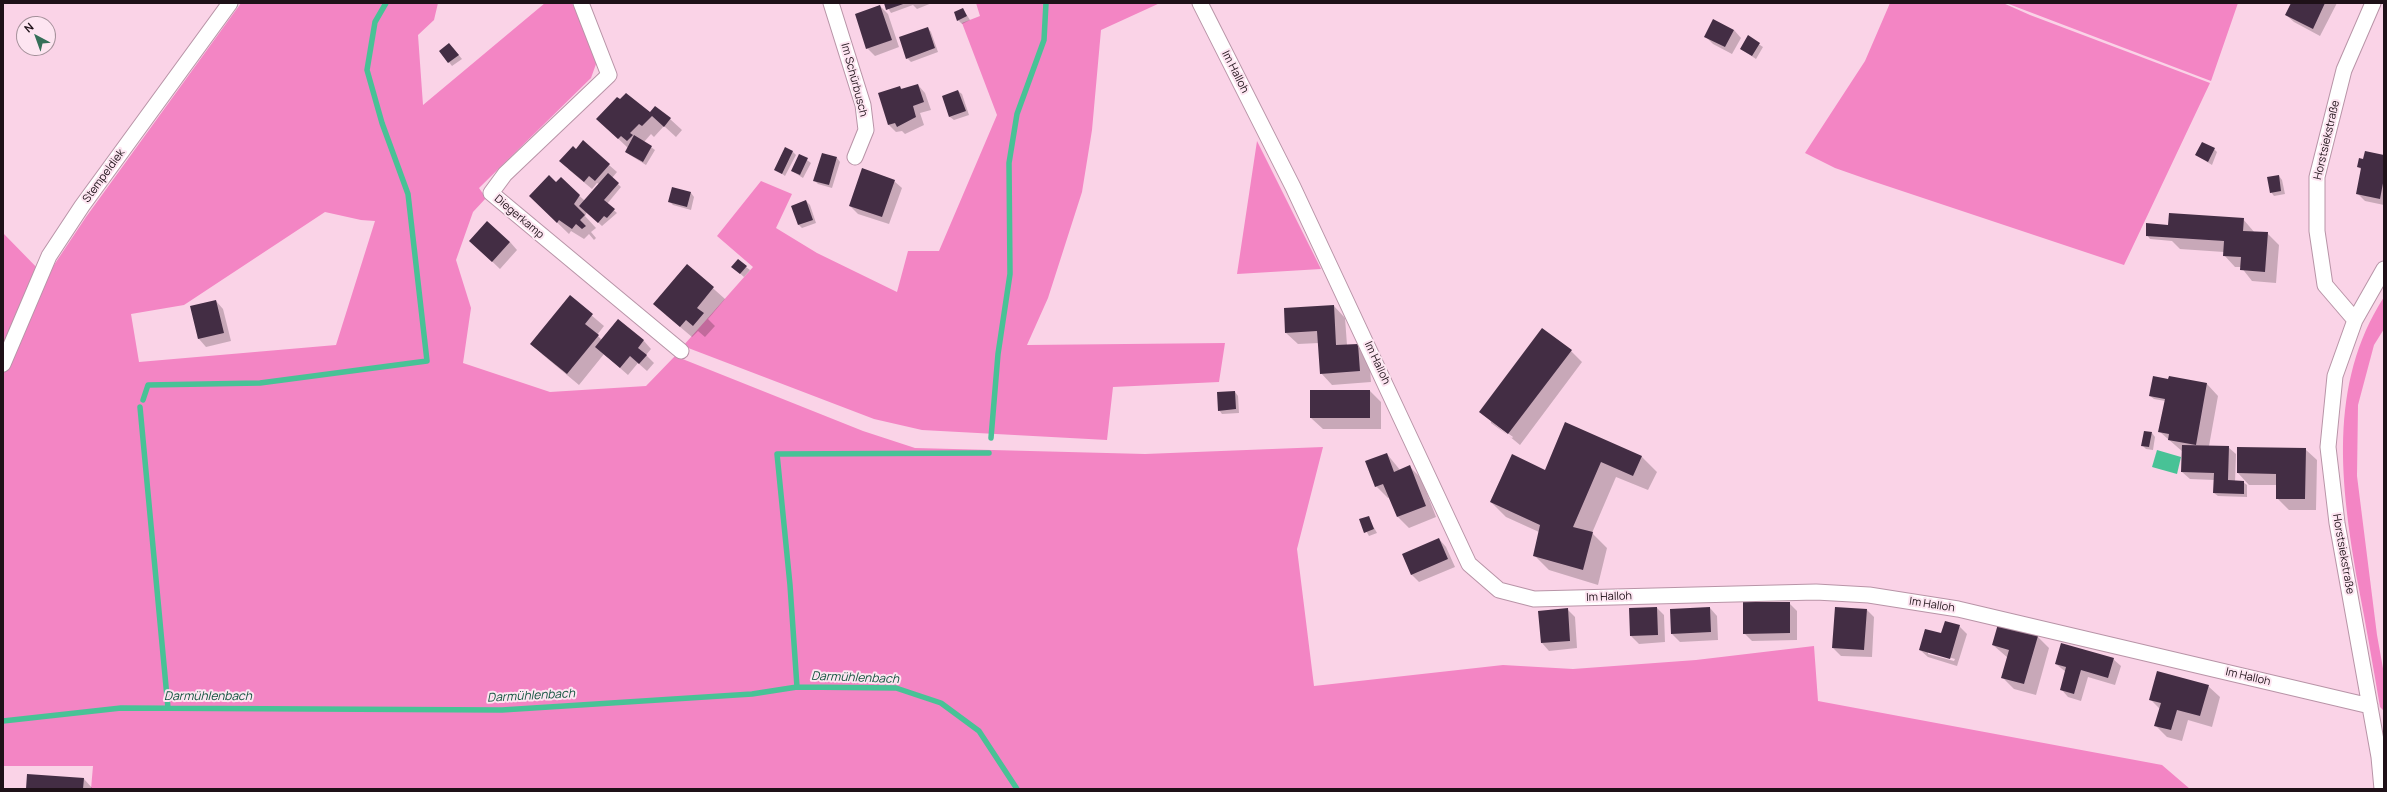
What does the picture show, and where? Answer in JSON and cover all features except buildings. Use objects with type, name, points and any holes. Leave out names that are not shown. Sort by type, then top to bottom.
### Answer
[{"type":"street","name":"Stempeldiek","points":[[3,364],[49,256],[82,206],[230,3]]},
{"type":"street","name":"Diegerkamp","points":[[581,3],[610,76],[506,174],[491,193],[681,352]]},
{"type":"street","name":"Im Schürbusch","points":[[831,3],[863,105],[866,130],[855,157]]},
{"type":"street","name":"Im Halloh","points":[[1200,3],[1293,187],[1469,564],[1498,590],[1534,599],[1816,592],[1869,595],[1958,609],[2370,706]]},
{"type":"street","name":"Horstsiekstraße","points":[[2355,320],[2325,285],[2317,231],[2317,177],[2344,70],[2373,3]]},
{"type":"street","name":"Horstsiekstraße","points":[[2382,789],[2382,757],[2370,706],[2337,523],[2328,447],[2335,376],[2355,320],[2384,269]]},
{"type":"shaded area","points":[[241,3],[438,3],[434,20],[418,35],[423,105],[545,3],[572,3],[594,47],[596,64],[591,78],[479,188],[486,198],[473,212],[456,260],[471,308],[463,363],[550,392],[646,386],[675,356],[863,431],[915,448],[1145,454],[1323,447],[1297,549],[1314,686],[1503,665],[1573,669],[1696,660],[1814,646],[1818,701],[2162,765],[2190,789],[91,789],[93,766],[3,766],[3,233],[46,277],[86,217]],"holes":[[[325,212],[361,220],[375,221],[336,345],[139,362],[131,314],[184,305]]]},
{"type":"shaded area","points":[[976,3],[1160,3],[1101,30],[1092,130],[1082,192],[1048,298],[1027,345],[1225,343],[1219,382],[1113,387],[1107,440],[922,430],[874,419],[683,346],[753,267],[717,236],[761,181],[792,194],[776,228],[817,253],[897,292],[908,251],[939,251],[997,115],[962,23],[980,16]]},
{"type":"shaded area","points":[[1890,3],[2003,3],[2030,15],[2210,83],[2124,265],[1872,181],[1835,168],[1805,153],[1865,61]]},
{"type":"shaded area","points":[[2006,3],[2238,3],[2211,81]]},
{"type":"shaded area","points":[[1257,141],[1321,269],[1237,274]]},
{"type":"shaded area","points":[[2384,297],[2384,329],[2374,345],[2358,405],[2357,476],[2377,635],[2384,674],[2384,711],[2380,707],[2352,547],[2347,511],[2343,437],[2346,401],[2354,365],[2366,331]]},
{"type":"shaded area","points":[[2157,450],[2181,457],[2177,474],[2152,467]]},
{"type":"waterway","points":[[143,400],[148,385],[260,383],[427,361],[408,194],[382,123],[367,70],[375,22],[386,3]]},
{"type":"waterway","points":[[991,438],[998,354],[1010,274],[1009,163],[1017,114],[1044,40],[1046,3]]},
{"type":"waterway","points":[[140,407],[168,708]]},
{"type":"waterway","points":[[797,687],[790,585],[777,454],[989,453]]},
{"type":"waterway","name":"Darmühlenbach","points":[[3,721],[121,708],[502,710],[752,694],[797,687],[896,688],[941,703],[979,731],[1017,789]]}]
